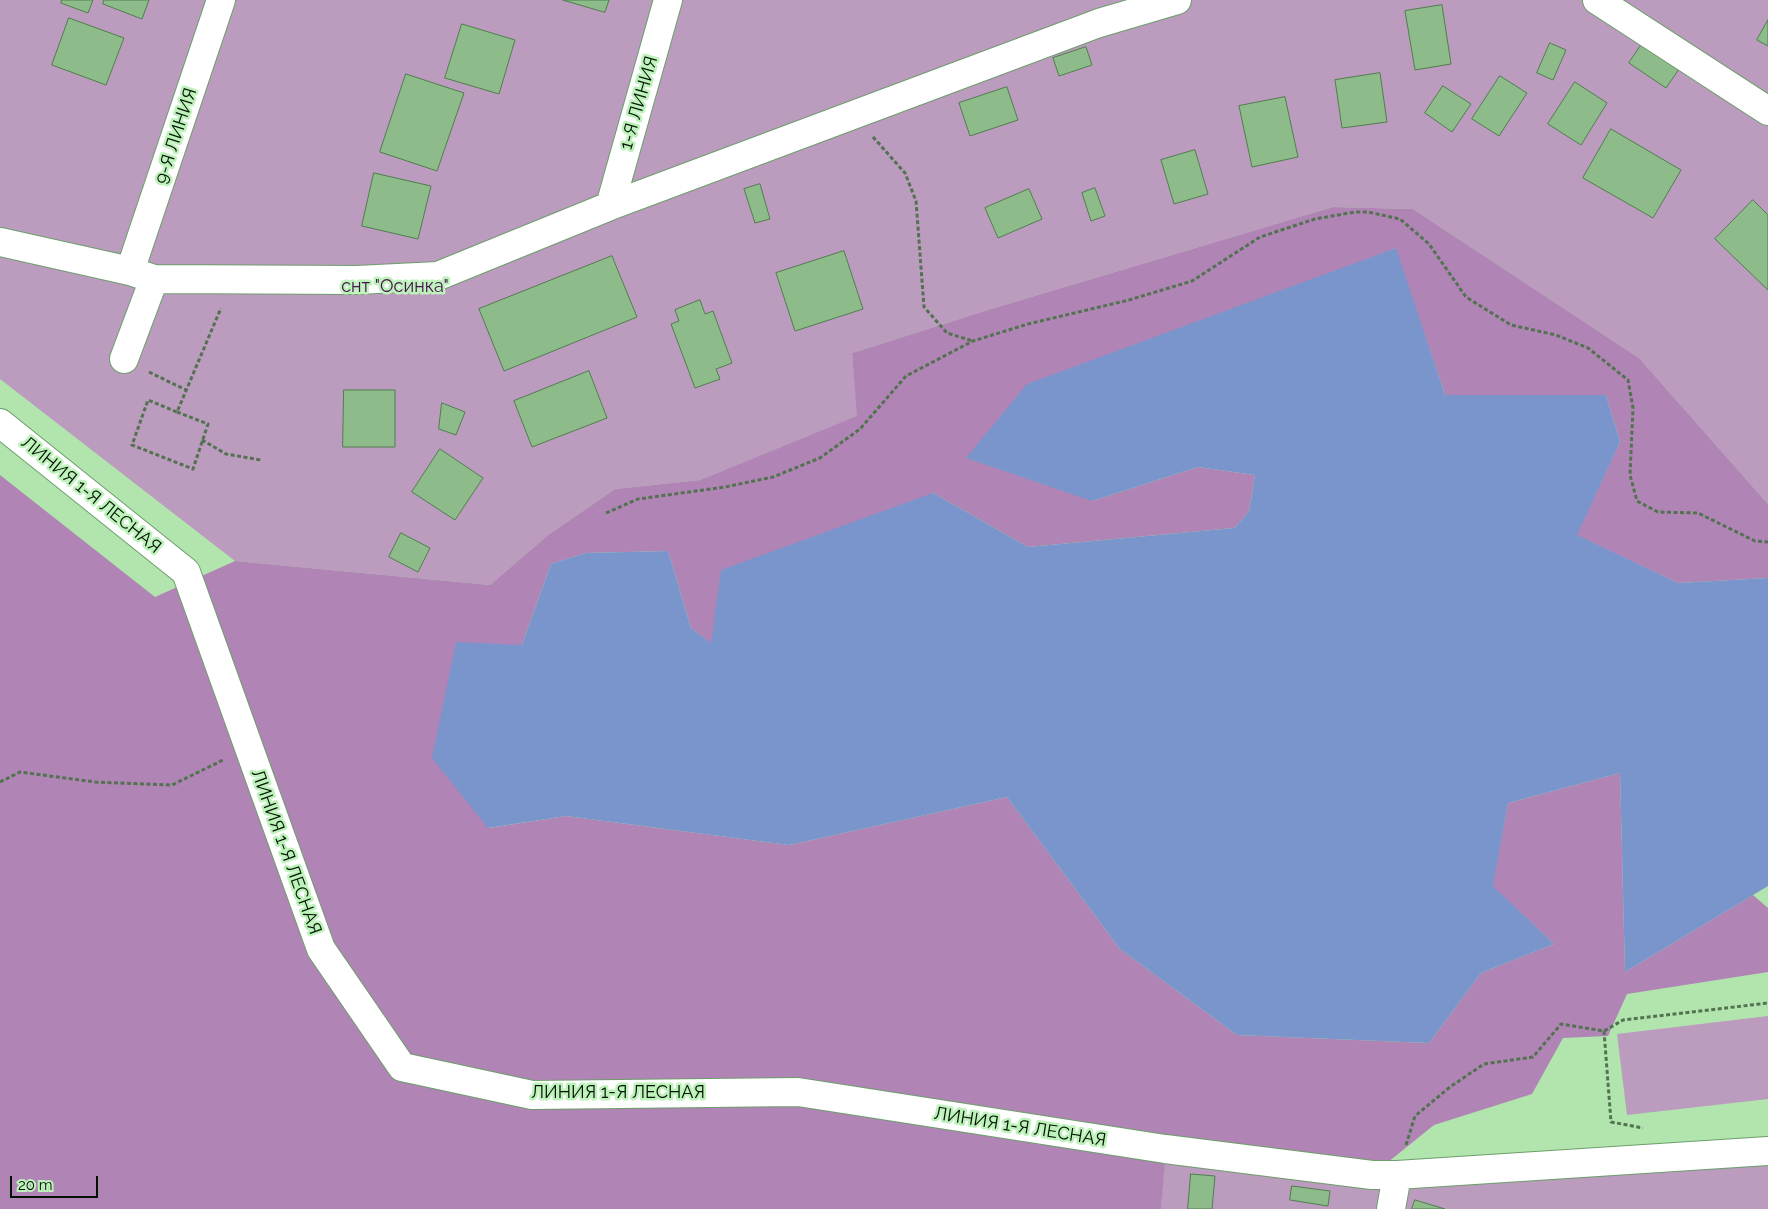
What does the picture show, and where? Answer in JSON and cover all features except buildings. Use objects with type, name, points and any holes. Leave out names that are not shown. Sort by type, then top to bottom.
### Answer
[{"type":"street","name":"9-Я ЛИНИЯ","points":[[124,359],[142,275],[221,0]]},
{"type":"street","name":"1-Я ЛИНИЯ","points":[[610,206],[668,0]]},
{"type":"street","points":[[0,242],[142,275],[232,280],[357,280],[438,276],[610,206],[852,115],[1102,11],[1177,0]]},
{"type":"street","points":[[1597,0],[1768,111]]},
{"type":"street","name":"ЛИНИЯ 1-Я ЛЕСНАЯ","points":[[0,423],[186,572],[321,949],[402,1067],[532,1095],[798,1092],[1165,1149],[1385,1175],[1768,1151]]},
{"type":"street","points":[[1385,1175],[1391,1209]]},
{"type":"path","points":[[852,115],[905,173],[916,201],[924,307],[947,333],[973,341]]},
{"type":"path","points":[[606,513],[638,499],[773,477],[820,458],[860,429],[906,376],[973,341],[1028,324],[1128,300],[1192,281],[1260,237],[1314,219],[1355,212],[1368,212],[1400,219],[1429,244],[1466,297],[1511,325],[1556,335],[1588,348],[1628,380],[1633,408],[1630,475],[1638,501],[1658,512],[1698,513],[1756,541],[1768,542]]},
{"type":"path","points":[[177,412],[232,280]]},
{"type":"path","points":[[124,359],[186,390]]},
{"type":"path","points":[[148,400],[177,412],[208,424],[192,469],[132,445],[148,400]]},
{"type":"path","points":[[202,440],[226,454],[261,460]]},
{"type":"path","points":[[0,782],[20,772],[95,782],[172,786],[249,747]]},
{"type":"path","points":[[1385,1175],[1415,1116],[1450,1087],[1484,1064],[1534,1056],[1561,1024],[1604,1031],[1623,1020],[1768,1003]]},
{"type":"path","points":[[1604,1031],[1611,1122],[1649,1129]]},
{"type":"green space","name":"снт \"Осинка\"","points":[[0,0],[1768,0],[1768,504],[1639,358],[1413,209],[1333,207],[991,309],[852,353],[858,416],[700,480],[615,489],[548,535],[490,585],[235,561],[0,379]]},
{"type":"green space","points":[[1768,1016],[1768,1099],[1627,1115],[1617,1034]]},
{"type":"green space","points":[[1165,1149],[1372,1175],[1768,1151],[1768,1209],[1161,1209]]},
{"type":"shaded area","points":[[1333,207],[1413,209],[1639,358],[1768,504],[1768,578],[1678,583],[1576,535],[1620,442],[1606,395],[1445,395],[1395,248],[1092,501],[1198,467],[1255,475],[1249,512],[1234,528],[1028,547],[933,493],[711,644],[691,628],[668,551],[586,553],[551,564],[522,645],[489,828],[566,816],[789,845],[1007,797],[1120,949],[1237,1035],[1429,1043],[1481,973],[1554,944],[1492,886],[1508,803],[1620,773],[1625,972],[1753,895],[1768,908],[1768,972],[1627,994],[1608,1036],[1563,1038],[1532,1094],[1434,1125],[1372,1175],[1166,1149],[1161,1209],[0,1209],[0,475],[155,597],[235,561],[490,585],[548,535],[615,489],[700,480],[857,416],[852,353],[991,309]]},
{"type":"water","points":[[1396,248],[1445,395],[1606,395],[1620,442],[1577,535],[1678,583],[1768,578],[1768,886],[1625,972],[1620,773],[1508,803],[1493,886],[1554,944],[1481,973],[1429,1043],[1237,1035],[1120,949],[1007,797],[789,845],[566,816],[488,828],[432,758],[456,642],[522,645],[551,564],[586,553],[668,551],[691,628],[711,643],[721,570],[933,493],[1028,547],[1234,528],[1249,512],[1255,475],[1198,467],[1092,501],[966,458],[1027,384]]}]
